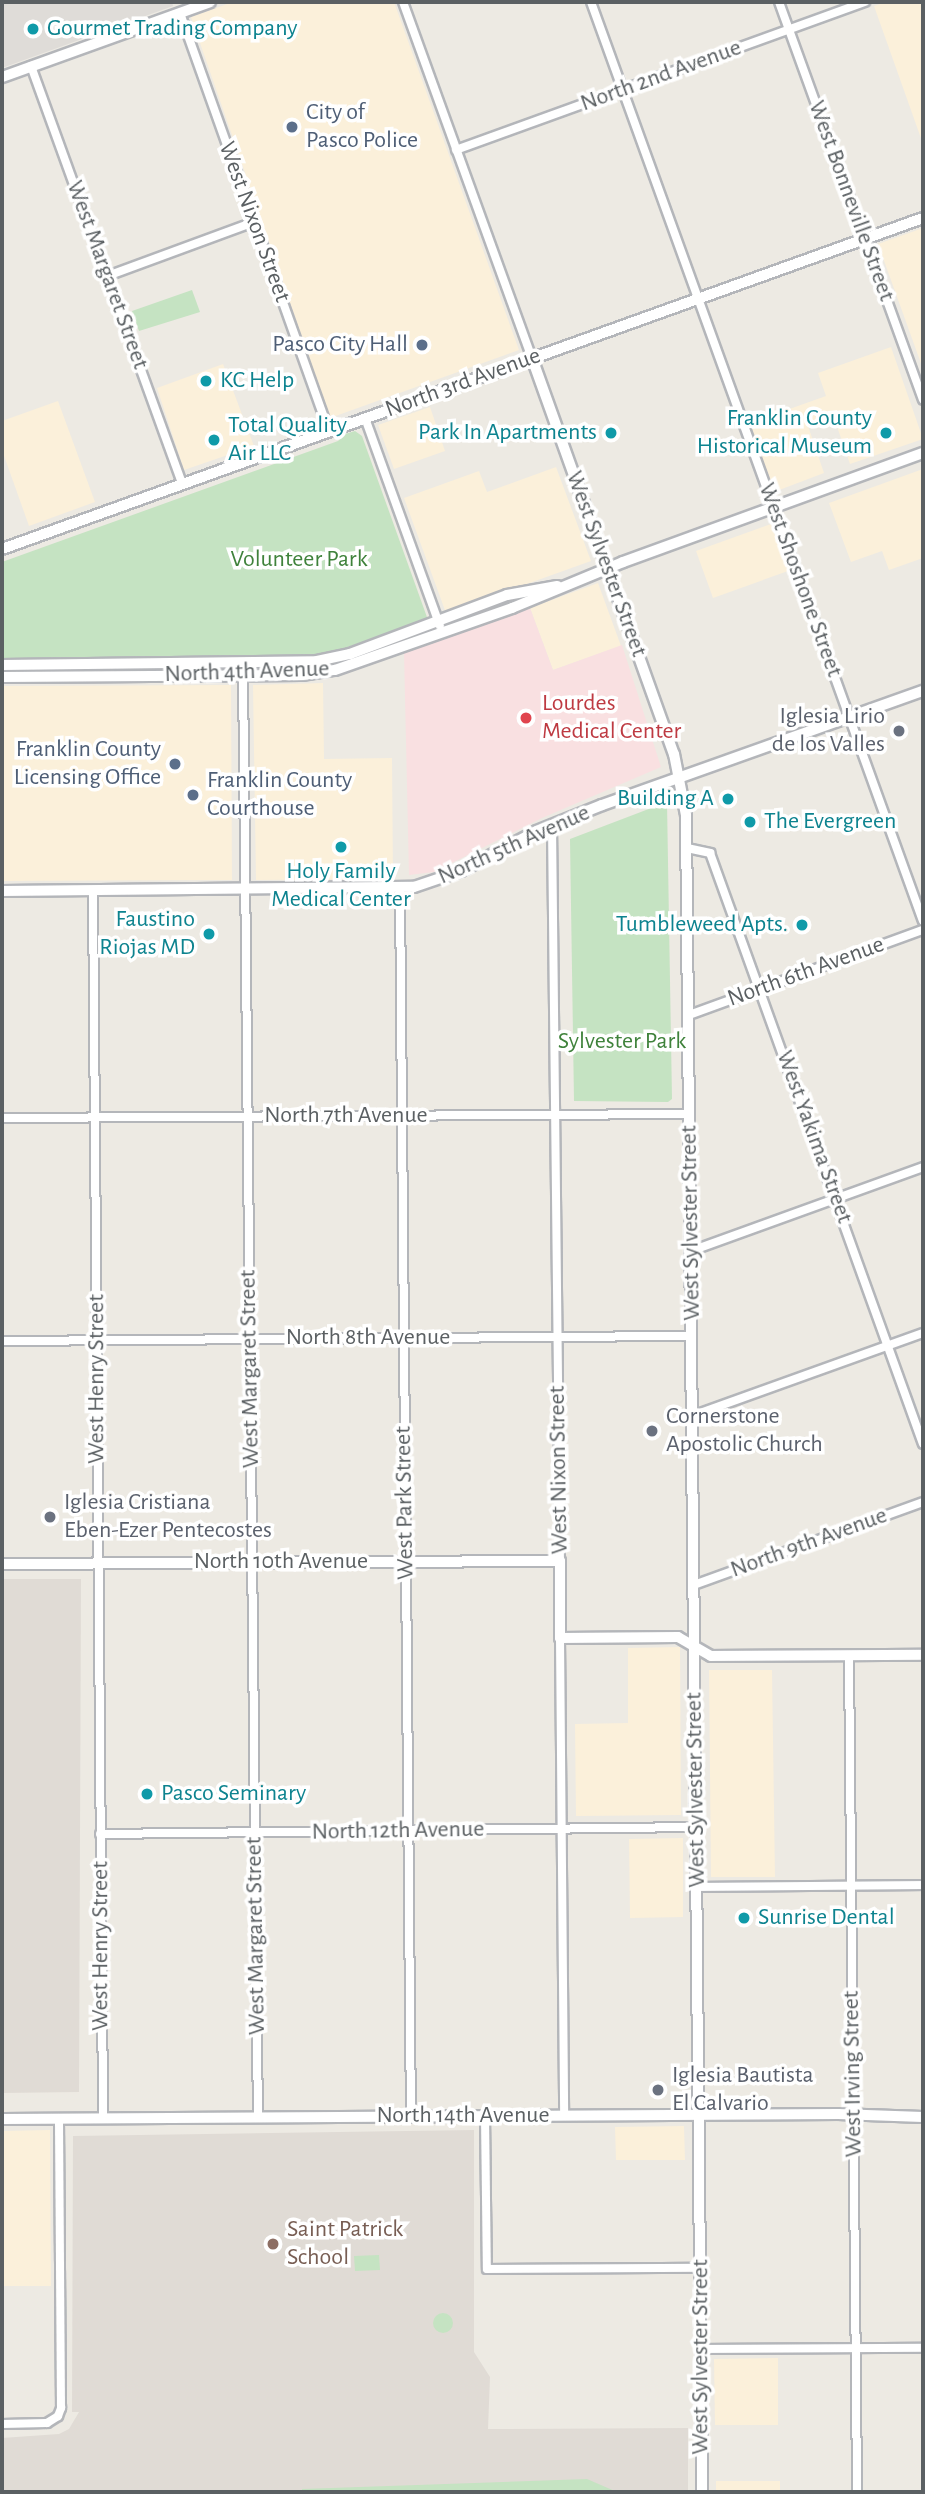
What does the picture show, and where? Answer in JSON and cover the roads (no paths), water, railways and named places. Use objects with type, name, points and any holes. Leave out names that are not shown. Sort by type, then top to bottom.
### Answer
[{"type":"main road","name":"North 4th Avenue","points":[[2,664],[242,663],[331,659],[507,595],[560,586],[923,453]]},
{"type":"main road","name":"North 4th Avenue","points":[[2,677],[302,675],[335,670],[443,633],[547,594],[560,586]]},
{"type":"street","points":[[2,77],[210,2]]},
{"type":"street","name":"West Sylvester Street","points":[[403,2],[608,568],[681,779],[687,848],[702,2492]]},
{"type":"street","name":"West Shoshone Street","points":[[591,2],[923,921]]},
{"type":"street","name":"West Bonneville Street","points":[[779,2],[923,400]]},
{"type":"street","name":"North 2nd Avenue","points":[[456,150],[865,2]]},
{"type":"street","name":"West Nixon Street","points":[[180,13],[329,431]]},
{"type":"street","name":"West Margaret Street","points":[[31,66],[182,484]]},
{"type":"street","name":"North 3rd Avenue","points":[[2,549],[923,218]]},
{"type":"street","points":[[107,276],[254,222]]},
{"type":"street","points":[[365,418],[443,633]]},
{"type":"street","name":"West Margaret Street","points":[[242,663],[258,2118]]},
{"type":"street","name":"North 5th Avenue","points":[[2,891],[400,889],[431,883],[461,871],[552,825],[923,691]]},
{"type":"street","name":"West Nixon Street","points":[[552,825],[561,1561],[564,2116]]},
{"type":"street","name":"West Yakima Street","points":[[687,848],[710,853],[923,1444]]},
{"type":"street","name":"West Park Street","points":[[400,889],[411,2117]]},
{"type":"street","name":"West Henry Street","points":[[93,891],[103,2119]]},
{"type":"street","name":"North 6th Avenue","points":[[689,1015],[923,930]]},
{"type":"street","name":"North 7th Avenue","points":[[2,1118],[690,1114]]},
{"type":"street","points":[[691,1251],[923,1167]]},
{"type":"street","points":[[692,1416],[923,1333]]},
{"type":"street","name":"North 8th Avenue","points":[[2,1341],[692,1336]]},
{"type":"street","name":"North 9th Avenue","points":[[694,1585],[923,1502]]},
{"type":"street","name":"North 10th Avenue","points":[[2,1564],[561,1561]]},
{"type":"street","points":[[561,1638],[678,1637],[711,1656],[923,1655]]},
{"type":"street","name":"West Irving Street","points":[[849,1656],[857,2492]]},
{"type":"street","name":"North 12th Avenue","points":[[100,1834],[696,1827]]},
{"type":"street","points":[[696,1887],[923,1885]]},
{"type":"street","name":"North 14th Avenue","points":[[2,2119],[699,2115],[923,2117]]},
{"type":"street","points":[[485,2116],[487,2269],[700,2268]]},
{"type":"street","points":[[2,2424],[43,2424],[54,2419],[62,2406],[59,2119]]},
{"type":"street","points":[[701,2349],[923,2348]]},
{"type":"place","name":"Gourmet Trading Company","points":[[33,29]]},
{"type":"place","name":"City of Pasco Police","points":[[292,127]]},
{"type":"place","name":"Pasco City Hall","points":[[422,345]]},
{"type":"place","name":"KC Help","points":[[206,381]]},
{"type":"place","name":"Park In Apartments","points":[[611,433]]},
{"type":"place","name":"Franklin County Historical Museum","points":[[886,433]]},
{"type":"place","name":"Total Quality Air LLC","points":[[214,440]]},
{"type":"place","name":"Lourdes Medical Center","points":[[526,718]]},
{"type":"place","name":"Iglesia Lirio de los Valles","points":[[899,731]]},
{"type":"place","name":"Franklin County Licensing Office","points":[[175,764]]},
{"type":"place","name":"Franklin County Courthouse","points":[[193,795]]},
{"type":"place","name":"Building A","points":[[728,799]]},
{"type":"place","name":"The Evergreen","points":[[750,822]]},
{"type":"place","name":"Holy Family Medical Center","points":[[341,847]]},
{"type":"place","name":"Tumbleweed Apts.","points":[[802,925]]},
{"type":"place","name":"Faustino Riojas MD","points":[[209,934]]},
{"type":"place","name":"Cornerstone Apostolic Church","points":[[652,1431]]},
{"type":"place","name":"Iglesia Cristiana Eben-Ezer Pentecostes","points":[[50,1517]]},
{"type":"place","name":"Pasco Seminary","points":[[147,1794]]},
{"type":"place","name":"Sunrise Dental","points":[[744,1918]]},
{"type":"place","name":"Iglesia Bautista El Calvario","points":[[658,2090]]},
{"type":"place","name":"Saint Patrick School","points":[[273,2244]]},
{"type":"park label","name":"Volunteer Park","points":[[299,560]]},
{"type":"park label","name":"Sylvester Park","points":[[622,1042]]}]
